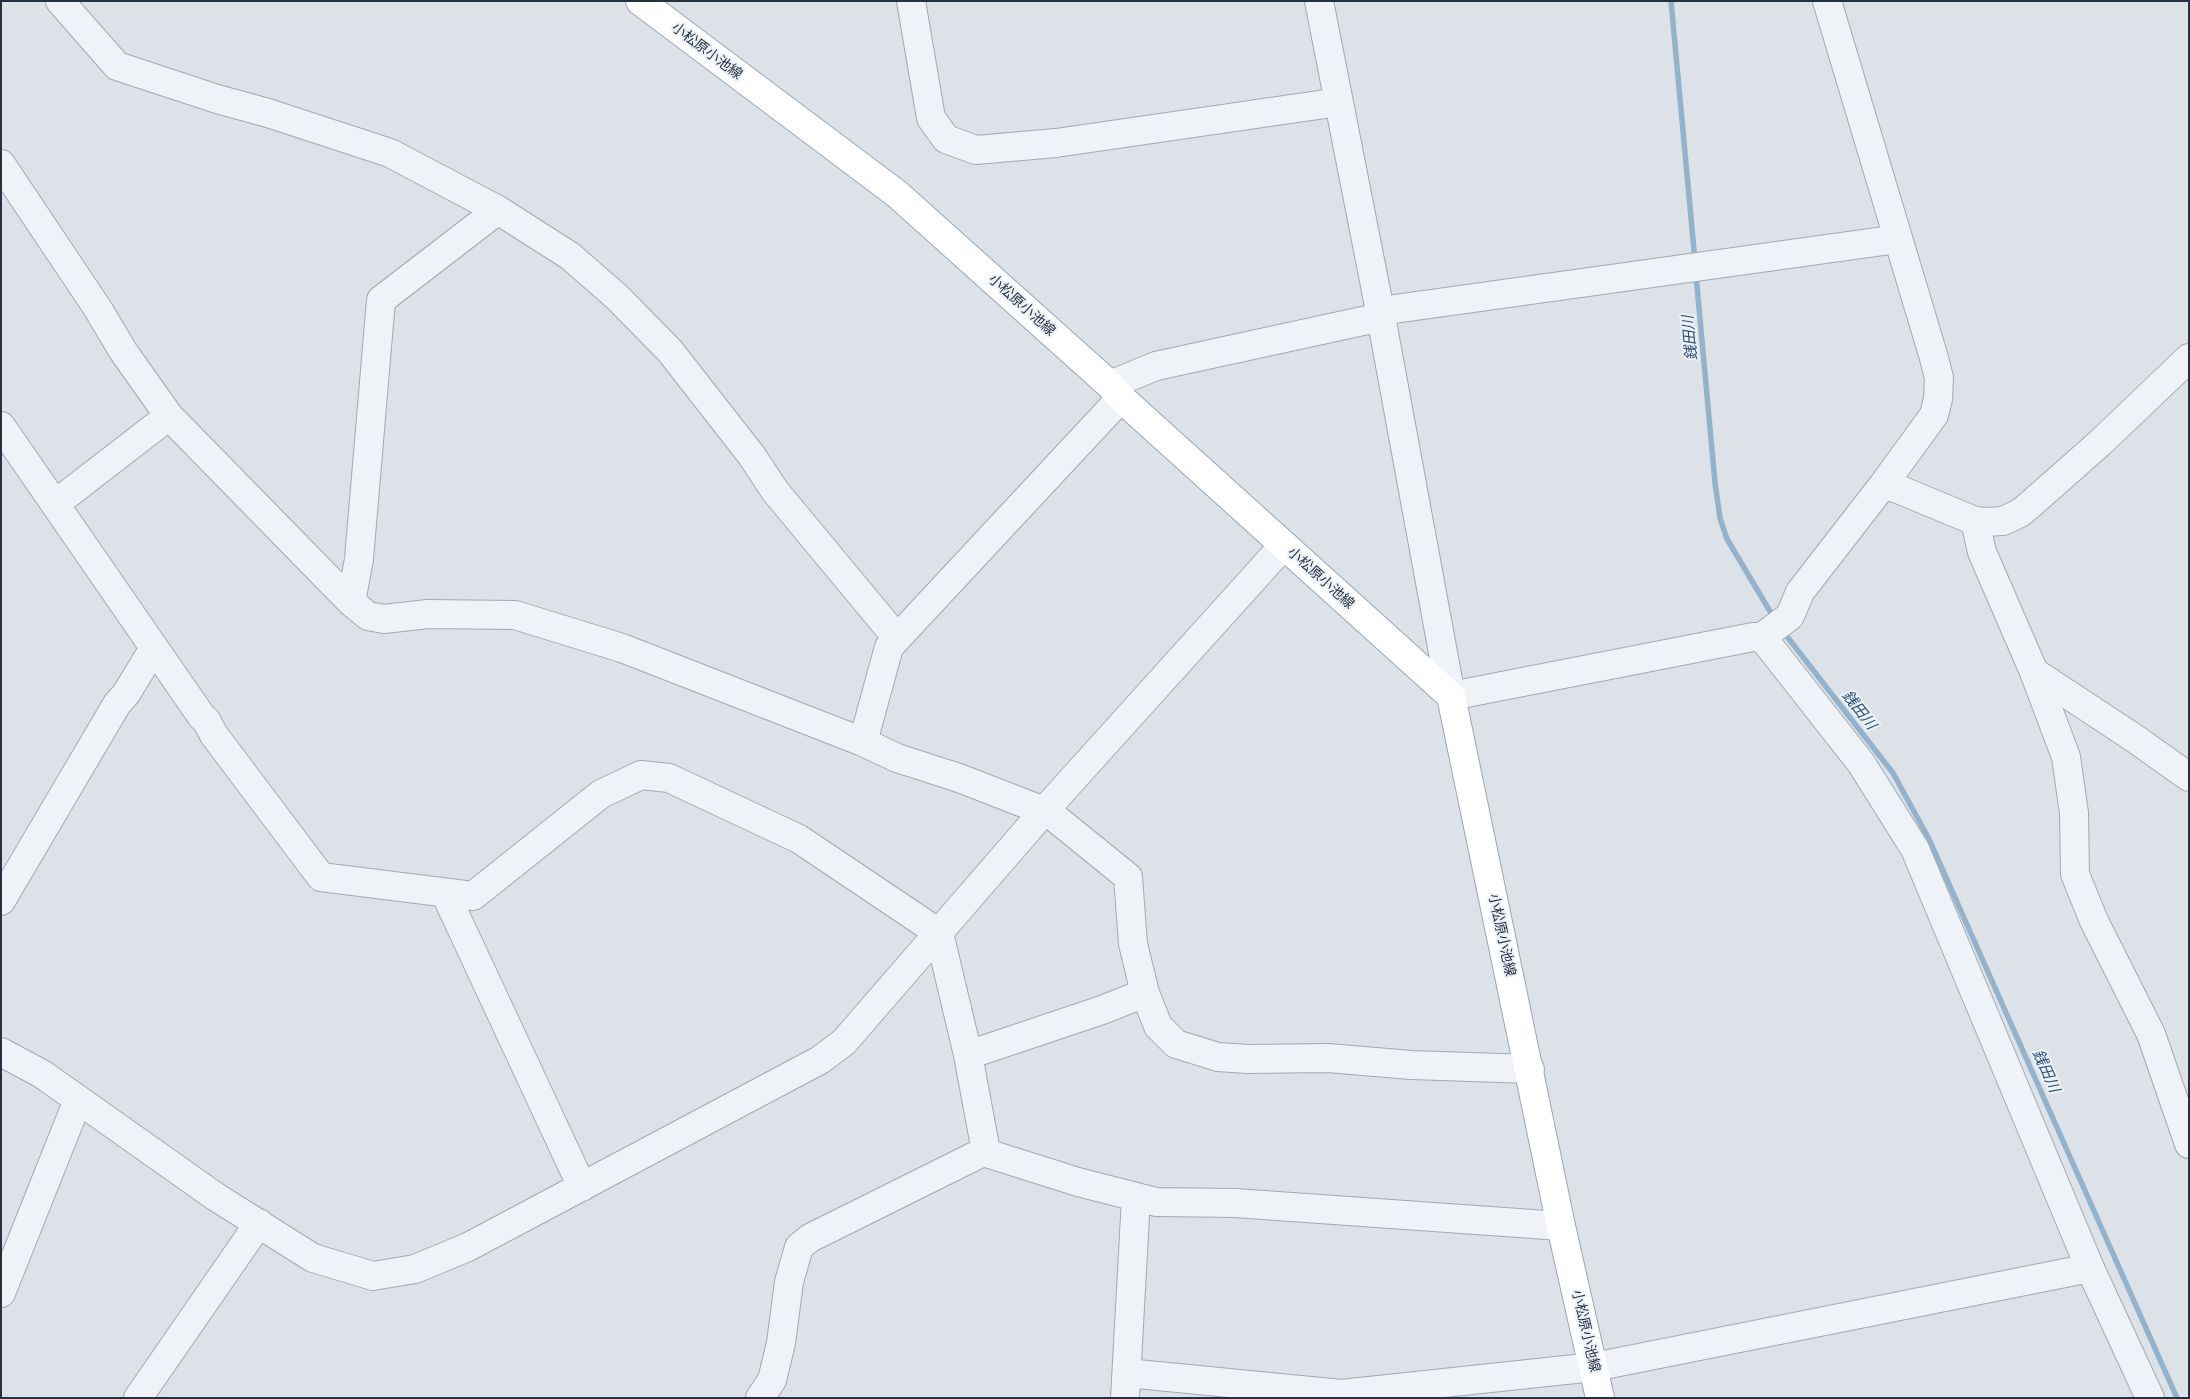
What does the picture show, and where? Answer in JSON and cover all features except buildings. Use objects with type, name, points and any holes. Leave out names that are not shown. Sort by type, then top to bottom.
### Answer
[{"type":"main road","name":"小松原小池線","points":[[640,1],[897,194],[1451,696],[1530,1068],[1561,1226],[1600,1398]]},
{"type":"street","points":[[60,1],[117,66],[390,153],[498,210],[585,267],[596,280],[617,297],[670,351],[746,449],[775,491],[897,638]]},
{"type":"street","points":[[911,1],[931,118],[946,139],[976,150],[1056,143],[1339,102]]},
{"type":"street","points":[[1319,1],[1380,314],[1451,696],[1753,637],[1762,637],[1790,616],[1800,592],[1883,486],[1934,414],[1938,399],[1937,372],[1827,1]]},
{"type":"street","points":[[1,164],[98,309],[123,351],[169,416],[351,602],[368,616],[384,619],[428,614],[515,616],[622,648],[863,742],[897,758],[959,778],[1044,811],[1128,877],[1133,944],[1145,993],[1158,1026],[1176,1044],[1218,1057],[1248,1059],[1328,1058],[1411,1065],[1530,1068]]},
{"type":"street","points":[[351,602],[358,559],[382,300],[498,210]]},
{"type":"street","points":[[863,742],[889,647],[1116,391],[1156,366],[1380,314],[1898,239]]},
{"type":"street","points":[[1883,486],[1898,489],[1975,521],[2003,521],[2020,513],[2101,442],[2189,358]]},
{"type":"street","points":[[55,504],[169,416]]},
{"type":"street","points":[[1,426],[202,717],[206,720],[214,735],[321,877],[473,896],[601,794],[641,775],[669,778],[800,839],[939,933],[968,1055],[985,1146],[983,1152]]},
{"type":"street","points":[[1975,521],[1982,552],[2034,672],[2066,757],[2074,814],[2075,874],[2094,921],[2151,1034],[2189,1144]]},
{"type":"street","points":[[1,1052],[42,1074],[216,1197],[313,1258],[373,1276],[415,1269],[468,1247],[582,1187],[820,1060],[844,1042],[1044,811],[1284,545]]},
{"type":"street","points":[[1762,637],[1861,763],[1915,849],[2090,1268],[2150,1398]]},
{"type":"street","points":[[1,901],[117,704],[126,694],[154,648]]},
{"type":"street","points":[[2034,672],[2189,777]]},
{"type":"street","points":[[445,893],[582,1187]]},
{"type":"street","points":[[968,1055],[1102,1010],[1145,993]]},
{"type":"street","points":[[1,1293],[78,1100]]},
{"type":"street","points":[[760,1398],[772,1380],[781,1343],[789,1282],[800,1247],[810,1238],[983,1152],[1078,1182],[1156,1202],[1235,1203],[1561,1226]]},
{"type":"street","points":[[1136,1198],[1126,1385],[1342,1396],[1594,1367],[2090,1268]]},
{"type":"street","points":[[138,1398],[259,1223]]},
{"type":"waterway","name":"銭田川","points":[[1671,1],[1695,261]]},
{"type":"waterway","name":"銭田川","points":[[1696,275],[1715,483],[1720,518],[1727,539],[1774,618]]},
{"type":"waterway","name":"銭田川","points":[[1782,630],[1893,773],[1929,839],[2177,1398]]}]
